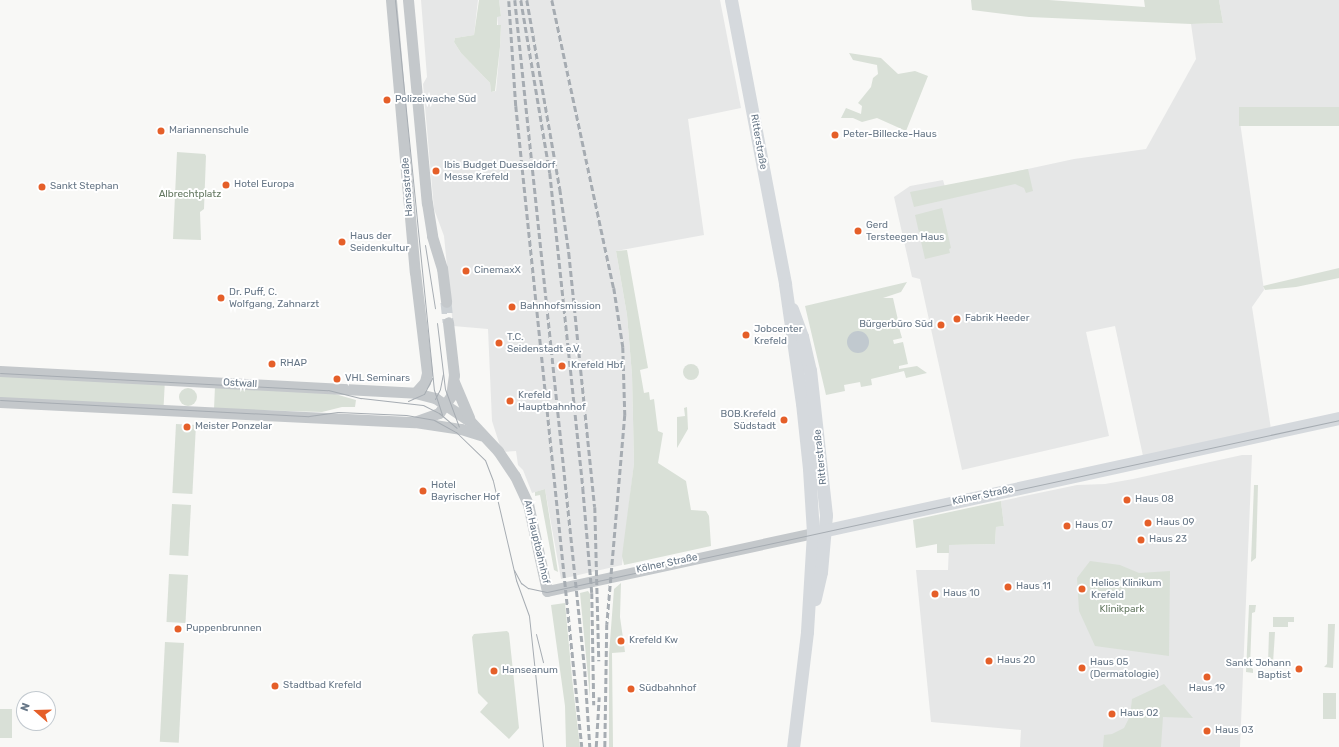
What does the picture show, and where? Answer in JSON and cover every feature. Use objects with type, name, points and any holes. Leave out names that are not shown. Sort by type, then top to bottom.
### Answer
[{"type":"main road","name":"Ritterstraße","points":[[731,0],[785,284],[802,403],[813,533],[807,632],[793,747]]},
{"type":"main road","name":"Ritterstraße","points":[[785,284],[802,336],[810,370],[821,457],[826,530],[821,572],[807,632]]},
{"type":"main road","name":"Kölner Straße","points":[[813,533],[1339,418]]},
{"type":"street","name":"Hansastraße","points":[[391,0],[415,272],[427,373],[425,382],[415,393]]},
{"type":"street","name":"Hansastraße","points":[[408,0],[428,209],[442,268],[446,302]]},
{"type":"street","points":[[0,402],[415,422],[468,426],[459,399],[454,375],[448,322]]},
{"type":"street","name":"Ostwall","points":[[0,371],[415,393],[428,395],[447,404],[468,426]]},
{"type":"street","points":[[415,422],[434,416],[447,404],[454,375]]},
{"type":"street","name":"Am Hauptbahnhof","points":[[468,426],[483,436],[506,461],[522,488],[530,513],[547,590]]},
{"type":"street","name":"Kölner Straße","points":[[547,590],[813,533]]},
{"type":"shaded area","points":[[421,0],[478,0],[474,35],[455,38],[454,42],[461,53],[490,83],[491,92],[496,91],[500,47],[501,25],[498,25],[497,16],[501,16],[499,0],[720,0],[741,108],[688,119],[704,235],[616,251],[627,315],[632,375],[634,463],[622,565],[561,579],[545,489],[532,493],[523,470],[518,465],[516,451],[502,452],[492,421],[488,329],[453,326],[444,236],[434,209],[423,84],[427,77]]},
{"type":"shaded area","points":[[1219,0],[1339,0],[1339,107],[1240,122],[1264,290],[1252,307],[1271,429],[1143,456],[1115,326],[1086,332],[1109,436],[962,470],[920,279],[912,277],[894,197],[910,186],[943,180],[945,187],[1074,159],[1146,149],[1196,59],[1191,24],[1223,23]]},
{"type":"shaded area","points":[[858,331],[866,334],[869,342],[866,350],[858,353],[850,350],[847,342],[850,334]]},
{"type":"shaded area","name":"Helios Klinikum Krefeld","points":[[1242,455],[1252,455],[1240,747],[1020,747],[1021,730],[931,722],[916,570],[948,570],[949,545],[995,544],[996,527],[1004,526],[1001,501],[1077,485],[1105,484],[1133,479]]},
{"type":"green space","points":[[479,0],[499,0],[501,16],[497,17],[497,25],[501,25],[500,47],[495,91],[491,92],[490,83],[461,53],[454,42],[455,38],[474,35]]},
{"type":"green space","points":[[971,0],[1049,0],[1145,7],[1144,0],[1219,0],[1223,23],[1191,24],[1029,17],[972,10]]},
{"type":"green space","points":[[849,53],[881,58],[898,74],[915,71],[928,76],[906,131],[877,118],[862,122],[853,118],[841,118],[846,108],[861,114],[862,106],[858,103],[871,87],[873,78],[878,74],[877,65],[853,60]]},
{"type":"green space","points":[[1239,107],[1339,107],[1339,126],[1239,126]]},
{"type":"green space","name":"Albrechtplatz","points":[[177,152],[205,154],[206,156],[204,209],[200,212],[201,240],[173,239]]},
{"type":"green space","points":[[1028,169],[1033,191],[1026,193],[1024,188],[1015,184],[914,207],[910,192]]},
{"type":"green space","points":[[942,208],[951,248],[949,249],[950,253],[925,259],[915,215]]},
{"type":"green space","points":[[627,250],[648,368],[640,370],[644,393],[649,392],[650,400],[654,399],[658,431],[663,433],[658,463],[686,481],[691,510],[706,511],[709,516],[711,546],[624,565],[622,556],[634,463],[632,375],[627,315],[616,251]]},
{"type":"green space","points":[[1339,268],[1339,278],[1296,287],[1265,290],[1263,286]]},
{"type":"green space","points":[[907,282],[901,292],[883,298],[893,298],[898,320],[889,324],[898,324],[902,338],[893,340],[894,344],[903,342],[908,364],[899,366],[899,369],[917,366],[927,373],[906,378],[904,371],[871,379],[872,385],[861,387],[860,382],[844,385],[845,391],[826,395],[805,306]]},
{"type":"green space","points":[[691,364],[697,366],[699,372],[697,378],[691,380],[685,378],[683,372],[685,366]]},
{"type":"green space","points":[[0,375],[165,384],[164,408],[0,399]]},
{"type":"green space","points":[[215,386],[335,394],[356,400],[355,407],[342,407],[322,412],[214,409]]},
{"type":"green space","points":[[184,388],[192,388],[197,393],[195,404],[192,406],[184,406],[179,401],[179,393]]},
{"type":"green space","points":[[687,407],[688,429],[677,448],[677,417],[685,416],[684,408]]},
{"type":"green space","points":[[176,424],[196,425],[192,494],[172,493]]},
{"type":"green space","points":[[1254,485],[1258,485],[1256,558],[1251,562]]},
{"type":"green space","points":[[545,489],[558,572],[554,570],[540,495],[535,496],[535,492]]},
{"type":"green space","points":[[1001,501],[1004,526],[996,527],[995,544],[949,545],[949,553],[937,553],[937,544],[916,548],[913,520]]},
{"type":"green space","points":[[172,504],[191,505],[188,556],[169,555]]},
{"type":"green space","name":"Klinikpark","points":[[1090,561],[1120,565],[1139,573],[1170,571],[1169,656],[1095,646],[1079,611],[1077,578]]},
{"type":"green space","points":[[169,574],[188,575],[185,623],[166,622]]},
{"type":"green space","points":[[621,583],[620,617],[625,652],[612,653],[613,747],[609,747],[609,654],[614,589]]},
{"type":"green space","points":[[588,591],[590,594],[590,698],[580,593]]},
{"type":"green space","points":[[565,603],[580,747],[566,747],[565,706],[551,605]]},
{"type":"green space","points":[[1249,605],[1256,605],[1255,612],[1252,613],[1250,667],[1253,669],[1253,673],[1246,672]]},
{"type":"green space","points":[[1273,617],[1294,617],[1294,622],[1288,622],[1288,627],[1273,627]]},
{"type":"green space","points":[[1328,624],[1335,624],[1333,668],[1324,667],[1327,664]]},
{"type":"green space","points":[[507,631],[509,633],[519,728],[509,739],[480,712],[488,703],[478,693],[472,637],[474,634]]},
{"type":"green space","points":[[1269,632],[1275,632],[1273,663],[1268,663]]},
{"type":"green space","points":[[165,642],[184,643],[179,743],[160,742]]},
{"type":"green space","points":[[1164,684],[1193,718],[1163,717],[1161,747],[1103,747],[1104,735],[1112,734],[1124,728],[1130,716],[1132,699]]},
{"type":"green space","points":[[1323,693],[1336,693],[1336,719],[1323,719]]},
{"type":"green space","points":[[0,709],[12,709],[12,738],[0,738]]},
{"type":"tunnel","points":[[446,302],[448,322]]},
{"type":"tram line","points":[[395,0],[434,390],[442,415]]},
{"type":"tram line","points":[[425,245],[435,308]]},
{"type":"tram line","points":[[437,323],[445,389],[459,427]]},
{"type":"tram line","points":[[0,373],[328,390],[361,398],[423,405],[439,413],[457,428]]},
{"type":"tram line","points":[[435,399],[440,389],[443,374]]},
{"type":"tram line","points":[[408,401],[424,394],[432,378]]},
{"type":"tram line","points":[[0,400],[309,416],[338,412],[406,415],[434,420],[456,432],[485,460],[493,481],[516,580],[529,616],[543,747]]},
{"type":"tram line","points":[[514,570],[521,583],[528,588],[547,592],[1339,420]]},
{"type":"tram line","points":[[536,634],[543,662]]},
{"type":"railway","points":[[515,0],[585,671],[590,747]]},
{"type":"railway","points":[[521,0],[550,173],[583,488],[592,593],[594,705]]},
{"type":"railway","points":[[527,0],[560,189],[569,253],[595,507],[599,661]]},
{"type":"railway","points":[[552,0],[614,288],[623,347],[625,415],[607,624],[605,747]]},
{"type":"railway","points":[[509,1],[516,106],[582,747]]},
{"type":"railway","points":[[596,747],[599,697]]},
{"type":"place","name":"Polizeiwache Süd","points":[[387,100]]},
{"type":"place","name":"Mariannenschule","points":[[161,131]]},
{"type":"place","name":"Peter-Billecke-Haus","points":[[835,135]]},
{"type":"place","name":"Ibis Budget Duesseldorf Messe Krefeld","points":[[436,171]]},
{"type":"place","name":"Hotel Europa","points":[[226,185]]},
{"type":"place","name":"Sankt Stephan","points":[[42,187]]},
{"type":"place","name":"Gerd Tersteegen Haus","points":[[858,231]]},
{"type":"place","name":"Haus der Seidenkultur","points":[[342,242]]},
{"type":"place","name":"CinemaxX","points":[[466,271]]},
{"type":"place","name":"Dr. Puff, C. Wolfgang, Zahnarzt","points":[[221,298]]},
{"type":"place","name":"Bahnhofsmission","points":[[512,307]]},
{"type":"place","name":"Fabrik Heeder","points":[[957,319]]},
{"type":"place","name":"Bürgerbüro Süd","points":[[941,325]]},
{"type":"place","name":"Jobcenter Krefeld","points":[[746,335]]},
{"type":"place","name":"T.C. Seidenstadt e.V.","points":[[499,343]]},
{"type":"place","name":"RHAP","points":[[272,364]]},
{"type":"place","name":"Krefeld Hbf","points":[[562,366]]},
{"type":"place","name":"VHL Seminars","points":[[337,379]]},
{"type":"place","name":"Krefeld Hauptbahnhof","points":[[510,401]]},
{"type":"place","name":"BOB.Krefeld Südstadt","points":[[784,420]]},
{"type":"place","name":"Meister Ponzelar","points":[[187,427]]},
{"type":"place","name":"Hotel Bayrischer Hof","points":[[423,491]]},
{"type":"place","name":"Haus 08","points":[[1127,500]]},
{"type":"place","name":"Haus 09","points":[[1148,523]]},
{"type":"place","name":"Haus 07","points":[[1067,526]]},
{"type":"place","name":"Haus 23","points":[[1141,540]]},
{"type":"place","name":"Haus 11","points":[[1008,587]]},
{"type":"place","name":"Helios Klinikum Krefeld","points":[[1082,589]]},
{"type":"place","name":"Haus 10","points":[[935,594]]},
{"type":"place","name":"Puppenbrunnen","points":[[178,629]]},
{"type":"place","name":"Krefeld Kw","points":[[621,641]]},
{"type":"place","name":"Haus 20","points":[[989,661]]},
{"type":"place","name":"Haus 05 (Dermatologie)","points":[[1082,668]]},
{"type":"place","name":"Sankt Johann Baptist","points":[[1299,669]]},
{"type":"place","name":"Hanseanum","points":[[494,671]]},
{"type":"place","name":"Haus 19","points":[[1207,677]]},
{"type":"place","name":"Stadtbad Krefeld","points":[[275,686]]},
{"type":"place","name":"Südbahnhof","points":[[631,689]]},
{"type":"place","name":"Haus 02","points":[[1112,714]]},
{"type":"place","name":"Haus 03","points":[[1207,731]]}]
